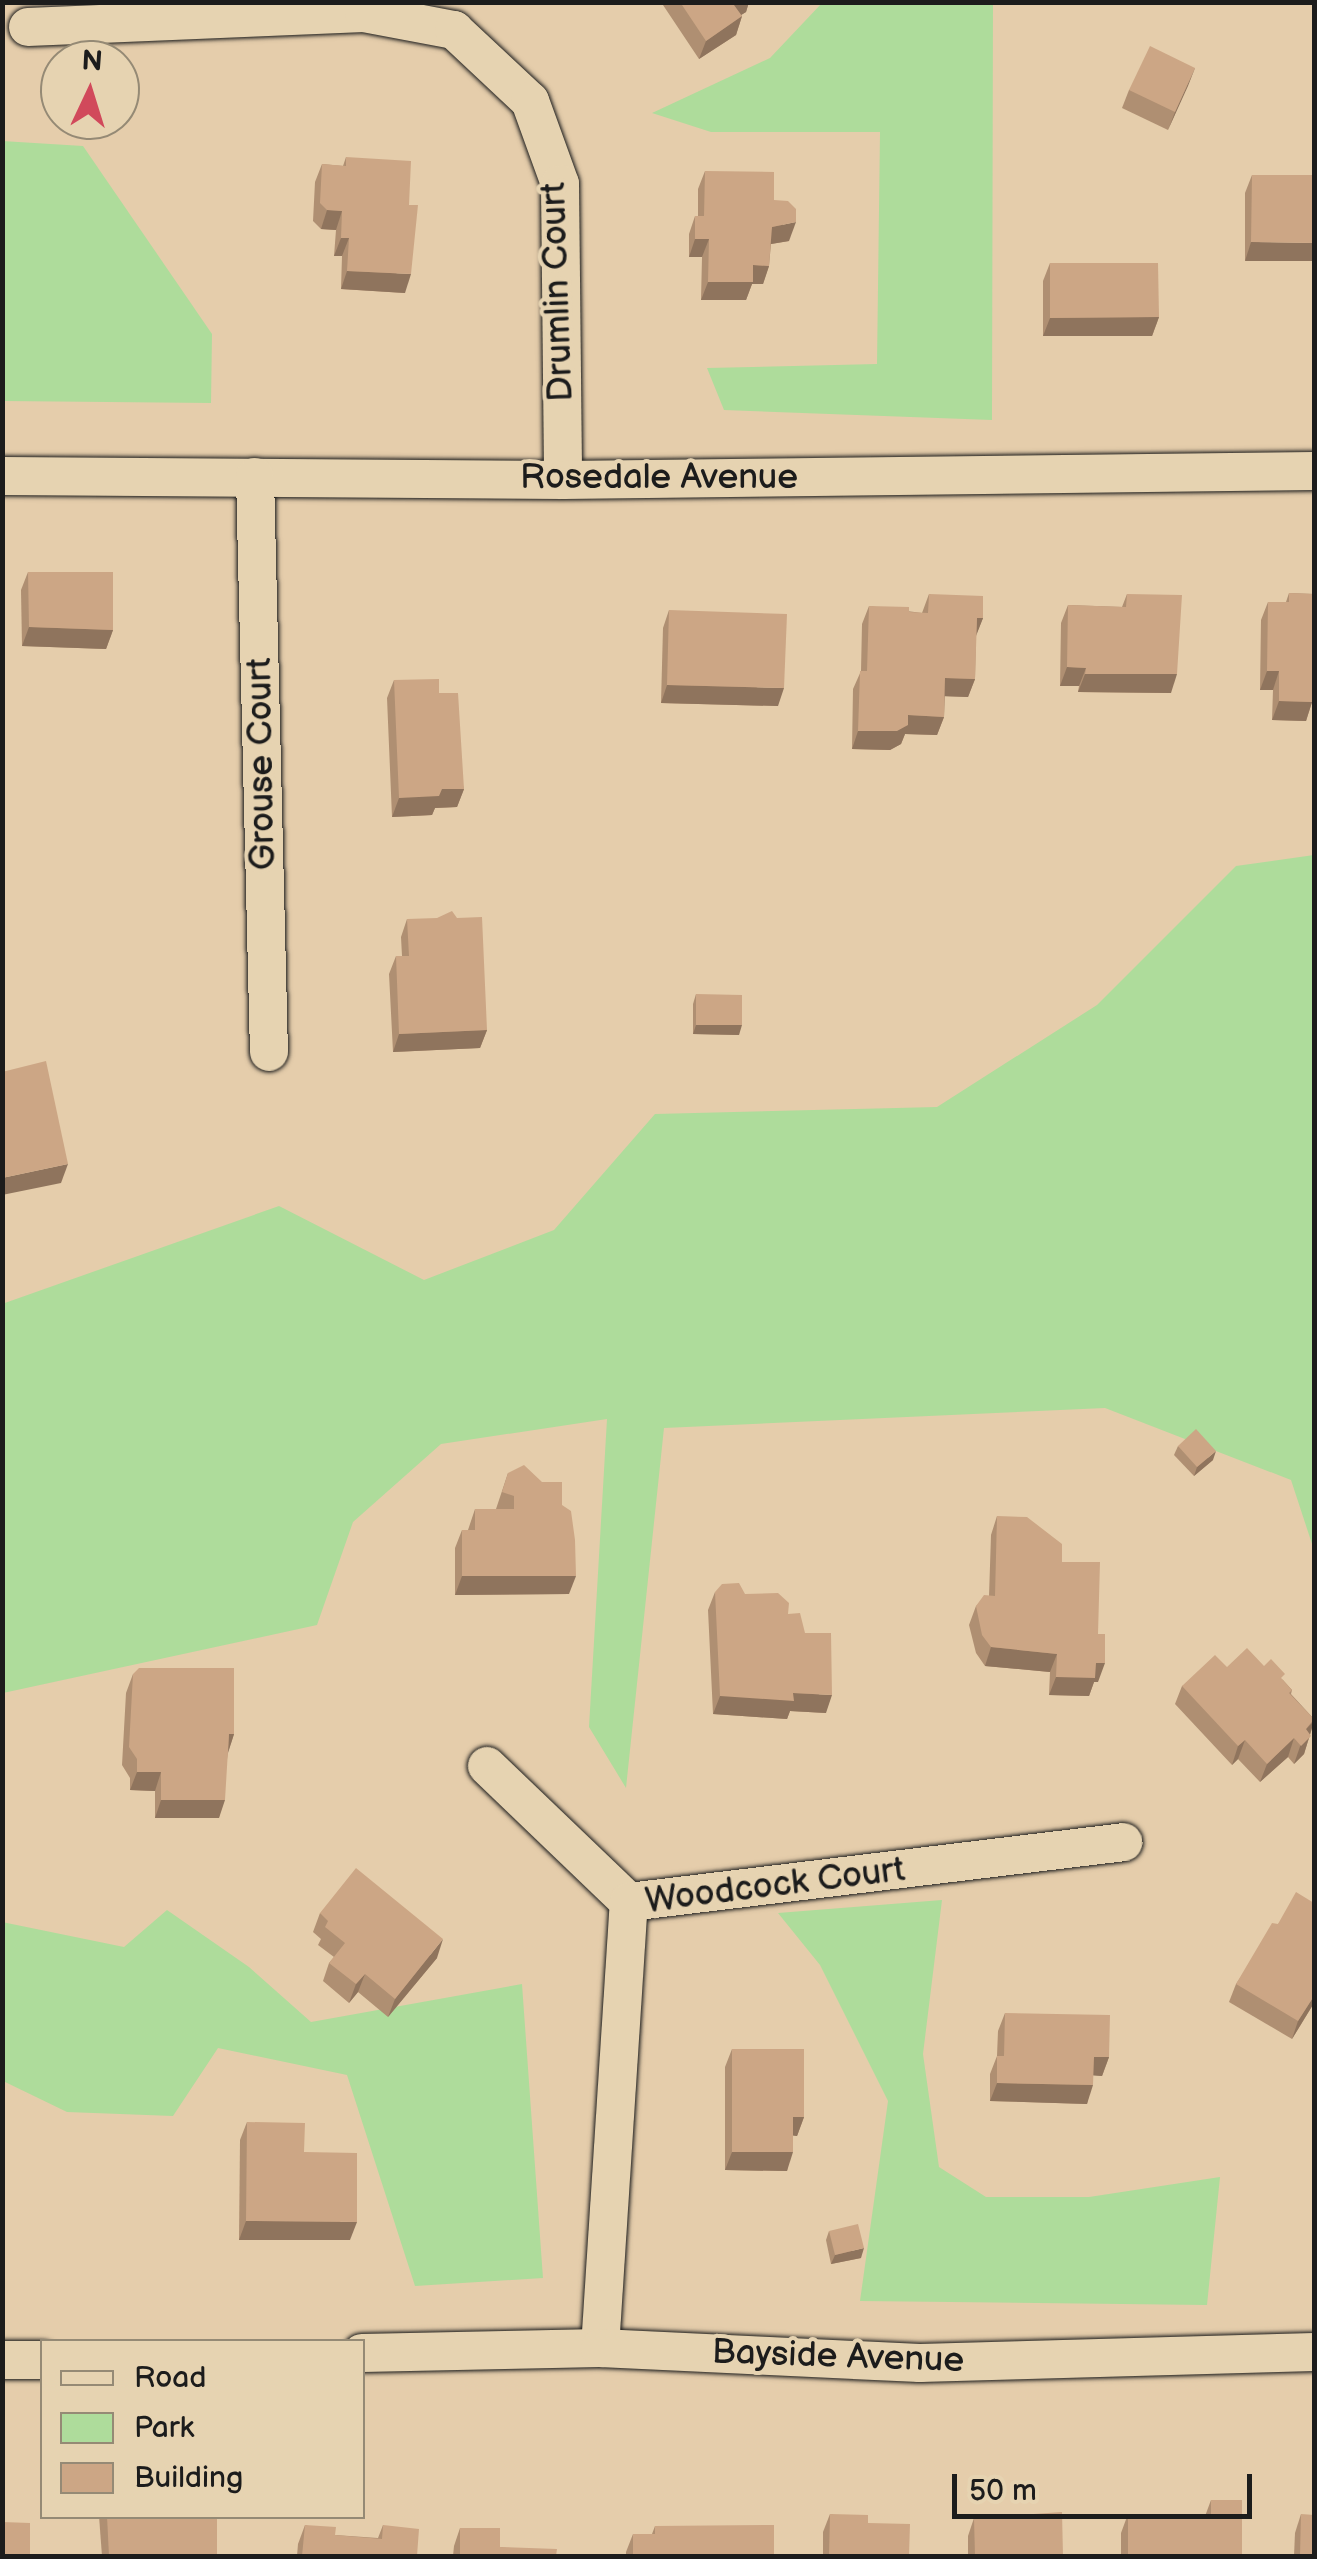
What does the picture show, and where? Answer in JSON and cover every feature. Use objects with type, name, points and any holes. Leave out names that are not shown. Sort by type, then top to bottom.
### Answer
[{"type":"street","name":"Drumlin Court","points":[[28,27],[364,13],[454,30],[530,101],[560,184],[563,480]]},
{"type":"street","name":"Rosedale Avenue","points":[[2,476],[563,480],[1314,471]]},
{"type":"street","name":"Grouse Court","points":[[254,477],[269,1052]]},
{"type":"street","points":[[487,1766],[629,1902]]},
{"type":"street","name":"Woodcock Court","points":[[600,2348],[629,1902],[1123,1842]]},
{"type":"street","name":"Bayside Avenue","points":[[365,2353],[600,2348],[920,2362],[1314,2352]]},
{"type":"street","points":[[2,2360],[40,2360]]},
{"type":"green space","points":[[822,3],[993,3],[992,420],[724,410],[707,368],[877,364],[880,132],[711,132],[652,113],[770,58]]},
{"type":"green space","points":[[2,141],[83,146],[212,334],[211,403],[3,401]]},
{"type":"green space","points":[[1314,855],[1314,1550],[1291,1480],[1105,1408],[664,1428],[626,1788],[589,1727],[607,1419],[441,1444],[353,1522],[317,1625],[3,1693],[2,1304],[279,1206],[424,1280],[554,1230],[655,1114],[937,1107],[1097,1005],[1236,866]]},
{"type":"green space","points":[[942,1900],[923,2054],[939,2167],[986,2197],[1089,2197],[1220,2177],[1207,2305],[860,2301],[888,2101],[820,1965],[778,1913]]},
{"type":"green space","points":[[167,1910],[249,1967],[311,2022],[522,1984],[543,2278],[415,2286],[347,2075],[218,2048],[173,2116],[67,2112],[3,2081],[2,1922],[124,1947]]},
{"type":"building","points":[[680,2],[738,2],[734,5],[742,16],[706,41]]},
{"type":"building","points":[[1150,46],[1195,68],[1175,112],[1129,90]]},
{"type":"building","points":[[346,157],[411,161],[409,205],[418,205],[411,274],[347,271],[349,238],[341,238],[342,211],[327,210],[320,203],[322,164],[346,166]]},
{"type":"building","points":[[705,171],[774,172],[774,200],[788,201],[796,209],[796,222],[772,227],[769,266],[753,265],[753,282],[708,282],[709,239],[695,239],[695,216],[704,216]]},
{"type":"building","points":[[1252,175],[1314,175],[1314,243],[1251,242]]},
{"type":"building","points":[[1050,263],[1158,263],[1159,317],[1050,318]]},
{"type":"building","points":[[28,572],[113,572],[113,630],[29,627]]},
{"type":"building","points":[[1289,593],[1314,594],[1312,702],[1279,701],[1279,671],[1267,671],[1268,602],[1289,602]]},
{"type":"building","points":[[929,594],[983,596],[983,618],[977,618],[975,679],[945,678],[944,717],[908,715],[908,725],[897,731],[858,731],[860,671],[867,671],[869,606],[909,607],[909,612],[928,613]]},
{"type":"building","points":[[1127,594],[1182,595],[1177,674],[1085,674],[1086,668],[1067,667],[1068,605],[1126,607]]},
{"type":"building","points":[[669,610],[787,614],[784,688],[667,685]]},
{"type":"building","points":[[439,679],[439,693],[458,693],[464,789],[442,789],[439,796],[399,798],[394,680]]},
{"type":"building","points":[[452,911],[457,918],[482,917],[487,1030],[399,1034],[396,956],[409,956],[407,919],[437,918]]},
{"type":"building","points":[[696,994],[742,995],[742,1025],[696,1025]]},
{"type":"building","points":[[46,1061],[68,1164],[2,1178],[2,1072]]},
{"type":"building","points":[[1196,1429],[1216,1451],[1197,1467],[1178,1446]]},
{"type":"building","points":[[524,1465],[542,1482],[562,1482],[562,1505],[571,1511],[576,1576],[462,1576],[462,1530],[475,1530],[475,1509],[514,1509],[514,1496],[502,1492],[508,1473]]},
{"type":"building","points":[[997,1516],[1027,1517],[1062,1544],[1062,1562],[1100,1562],[1098,1634],[1105,1634],[1105,1663],[1096,1663],[1095,1678],[1056,1677],[1057,1654],[991,1647],[982,1635],[976,1606],[984,1595],[995,1596]]},
{"type":"building","points":[[739,1583],[745,1594],[778,1593],[789,1603],[788,1614],[800,1613],[805,1633],[831,1633],[832,1695],[793,1693],[794,1701],[720,1696],[715,1592],[722,1584]]},
{"type":"building","points":[[1247,1648],[1264,1666],[1271,1659],[1285,1674],[1281,1678],[1292,1690],[1289,1693],[1314,1719],[1306,1729],[1311,1736],[1301,1746],[1294,1738],[1267,1764],[1245,1740],[1238,1746],[1182,1686],[1215,1655],[1227,1667]]},
{"type":"building","points":[[139,1668],[234,1668],[234,1734],[229,1734],[225,1800],[161,1800],[161,1772],[137,1772],[137,1759],[129,1747],[133,1674]]},
{"type":"building","points":[[356,1868],[443,1939],[395,1999],[365,1974],[356,1984],[329,1963],[345,1943],[325,1927],[328,1921],[320,1913]]},
{"type":"building","points":[[1296,1892],[1314,1903],[1314,1996],[1298,2021],[1236,1984],[1272,1923],[1278,1924]]},
{"type":"building","points":[[1005,2013],[1110,2015],[1109,2057],[1094,2057],[1093,2085],[997,2083],[997,2056],[1004,2056]]},
{"type":"building","points":[[732,2049],[804,2049],[804,2117],[793,2117],[793,2152],[732,2152]]},
{"type":"building","points":[[247,2122],[305,2123],[304,2152],[357,2153],[357,2222],[246,2221]]},
{"type":"building","points":[[858,2224],[864,2248],[835,2255],[829,2231]]},
{"type":"building","points":[[1211,2500],[1242,2500],[1242,2556],[1128,2556],[1128,2514],[1193,2514],[1193,2519],[1211,2519]]},
{"type":"building","points":[[1062,2512],[1063,2556],[975,2556],[974,2518]]},
{"type":"building","points":[[830,2514],[868,2515],[868,2523],[910,2524],[909,2556],[829,2556]]},
{"type":"building","points":[[1301,2514],[1314,2515],[1314,2556],[1300,2556]]},
{"type":"building","points":[[107,2519],[217,2519],[217,2556],[109,2556]]},
{"type":"building","points":[[2,2522],[30,2523],[30,2556],[2,2556]]},
{"type":"building","points":[[305,2525],[336,2527],[335,2535],[382,2539],[383,2525],[419,2529],[417,2556],[302,2556]]},
{"type":"building","points":[[774,2525],[774,2556],[633,2556],[633,2534],[655,2534],[655,2526]]},
{"type":"building","points":[[460,2528],[500,2528],[500,2547],[557,2549],[556,2556],[460,2556]]}]
